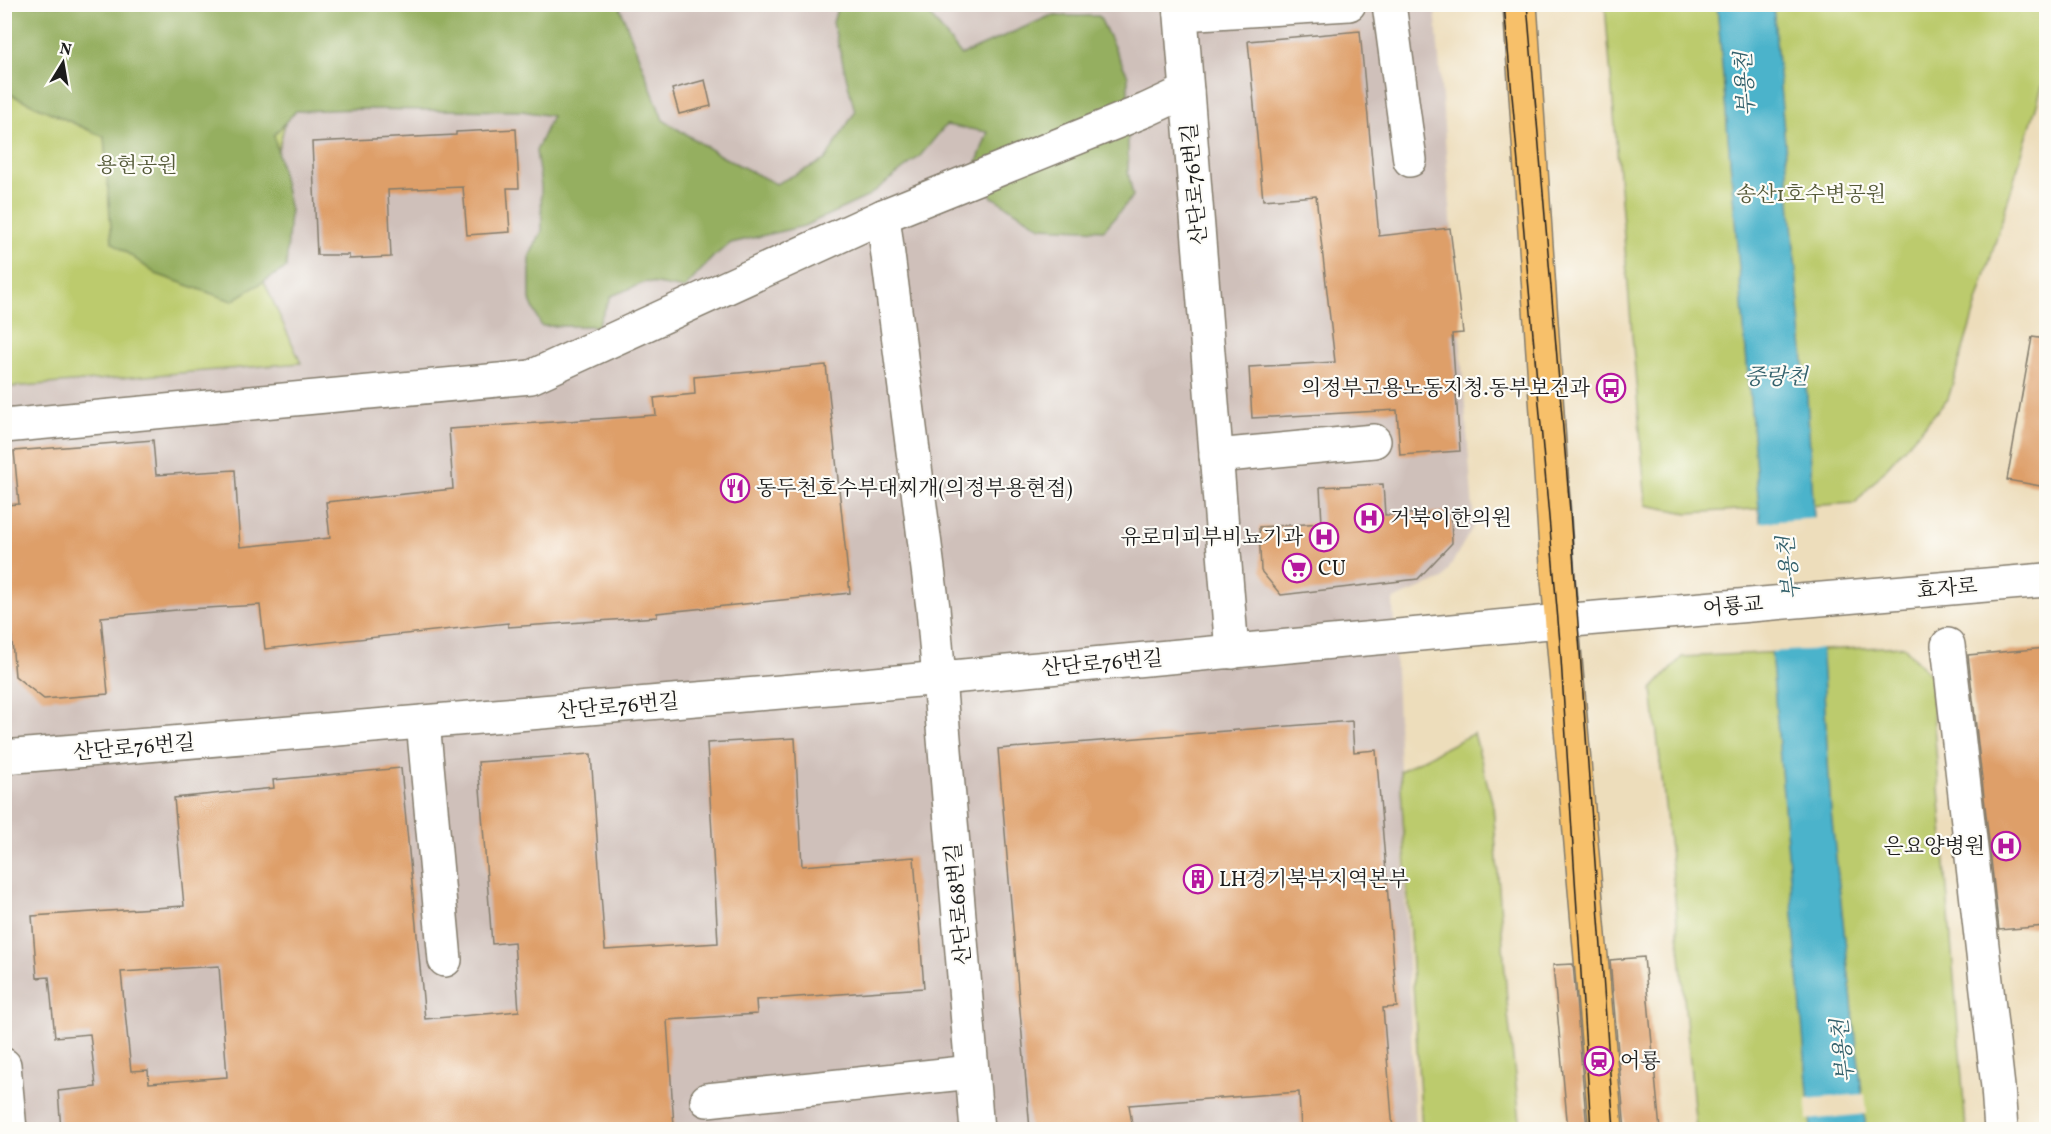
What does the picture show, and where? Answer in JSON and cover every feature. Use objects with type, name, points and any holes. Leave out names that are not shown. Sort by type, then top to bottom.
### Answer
[{"type":"main road","points":[[1520,4],[1561,621],[1606,1130]]},
{"type":"street","points":[[1181,9],[1349,4]]},
{"type":"street","points":[[1389,4],[1410,160]]},
{"type":"street","name":"산단로76번길","points":[[1181,9],[1232,651]]},
{"type":"street","points":[[4,426],[531,377],[883,216],[1187,92]]},
{"type":"street","name":"산단로68번길","points":[[883,216],[933,608],[976,1130]]},
{"type":"street","points":[[1216,456],[1374,441]]},
{"type":"street","name":"효자로","points":[[1847,597],[2046,580]]},
{"type":"street","name":"어룡교","points":[[1561,621],[1847,597]]},
{"type":"street","name":"산단로76번길","points":[[4,757],[939,679],[1561,621]]},
{"type":"street","points":[[1948,645],[2001,1130]]},
{"type":"street","points":[[423,722],[445,960]]},
{"type":"street","points":[[4,1065],[10,1130]]},
{"type":"street","points":[[708,1100],[972,1072]]},
{"type":"shaded area","points":[[5,5],[1435,5],[1474,525],[1443,579],[1393,600],[1415,1129],[5,1130]]},
{"type":"green space","name":"용현공원","points":[[5,5],[286,120],[251,253],[301,363],[12,387],[5,385]]},
{"type":"green space","points":[[5,5],[619,5],[663,120],[721,156],[776,184],[825,160],[855,112],[833,23],[838,5],[922,5],[961,55],[1050,16],[1099,16],[1128,76],[1128,172],[1133,196],[1104,230],[1041,227],[992,197],[976,165],[988,132],[946,125],[920,156],[867,197],[804,226],[731,243],[713,257],[684,289],[646,282],[611,296],[597,326],[541,326],[530,300],[530,255],[542,231],[541,186],[536,151],[552,116],[522,111],[360,109],[296,111],[274,135],[290,211],[286,268],[232,301],[156,274],[112,242],[104,137],[5,92]]},
{"type":"green space","name":"송산1호수변공원","points":[[1605,5],[2046,5],[2046,74],[1948,399],[1855,503],[1688,513],[1646,505]]},
{"type":"green space","points":[[1903,646],[1930,675],[1966,1129],[1696,1129],[1673,877],[1652,689],[1682,657]]},
{"type":"green space","points":[[1474,733],[1493,805],[1508,1014],[1521,1129],[1422,1129],[1400,771]]},
{"type":"water","name":"중랑천","points":[[1717,5],[1773,5],[1807,397],[1831,812],[1866,1129],[1811,1129]]},
{"type":"pier","points":[[1817,518],[1825,649],[1767,652],[1756,523]]},
{"type":"pier","points":[[1865,1094],[1867,1114],[1807,1120],[1806,1099]]},
{"type":"building","points":[[1360,31],[1379,236],[1450,228],[1463,333],[1452,334],[1460,451],[1400,455],[1397,410],[1252,418],[1249,367],[1335,362],[1316,196],[1263,200],[1248,41]]},
{"type":"building","points":[[705,80],[711,106],[679,114],[672,89]]},
{"type":"building","points":[[516,129],[519,188],[507,188],[510,232],[467,235],[463,187],[388,190],[391,257],[349,259],[349,255],[317,255],[312,142],[456,135],[456,132]]},
{"type":"building","points":[[2032,337],[2046,339],[2046,487],[2007,480]]},
{"type":"building","points":[[826,365],[850,593],[657,613],[657,617],[508,627],[508,623],[265,649],[260,605],[101,617],[108,694],[44,699],[15,676],[4,550],[4,505],[19,504],[14,451],[153,440],[156,475],[235,470],[240,547],[330,538],[326,502],[453,489],[449,429],[656,415],[654,398],[695,394],[694,377]]},
{"type":"building","points":[[1383,484],[1385,515],[1451,512],[1452,543],[1418,579],[1281,595],[1261,571],[1259,527],[1322,523],[1320,487]]},
{"type":"building","points":[[2046,648],[2046,926],[1999,930],[1968,655]]},
{"type":"building","name":"LH경기북부지역본부","points":[[1352,721],[1354,752],[1376,750],[1397,1007],[1383,1008],[1393,1130],[1301,1130],[1299,1092],[1129,1105],[1133,1130],[1030,1130],[998,749]]},
{"type":"building","points":[[795,738],[802,866],[914,857],[924,988],[756,1000],[757,1014],[667,1020],[674,1126],[620,1130],[61,1130],[58,1091],[96,1087],[90,1034],[55,1037],[49,977],[37,978],[32,916],[184,906],[174,798],[274,788],[273,780],[401,768],[425,1019],[519,1011],[514,942],[492,944],[478,762],[591,754],[605,950],[718,943],[707,743]],"holes":[[[219,966],[227,1077],[149,1083],[148,1070],[131,1071],[121,972]]]},
{"type":"building","points":[[1644,957],[1660,1130],[1625,1130],[1610,960]]},
{"type":"building","points":[[1573,964],[1587,1130],[1568,1130],[1553,965]]},
{"type":"tram line","points":[[1504,4],[1560,643],[1591,1130]]},
{"type":"tram line","points":[[1527,4],[1570,511],[1614,1130]]},
{"type":"place","name":"의정부고용노동지청.동부보건과","points":[[1611,388]]},
{"type":"place","name":"동두천호수부대찌개(의정부용현점)","points":[[735,488]]},
{"type":"place","name":"거북이한의원","points":[[1369,518]]},
{"type":"place","name":"유로미피부비뇨기과","points":[[1324,537]]},
{"type":"place","name":"CU","points":[[1297,568]]},
{"type":"place","name":"은요양병원","points":[[2006,846]]},
{"type":"place","name":"LH경기북부지역본부","points":[[1198,879]]},
{"type":"place","name":"어룡","points":[[1599,1061]]},
{"type":"water label","name":"부용천","points":[[1744,84]]},
{"type":"water label","name":"부용천","points":[[1788,568]]},
{"type":"water label","name":"부용천","points":[[1842,1051]]}]
